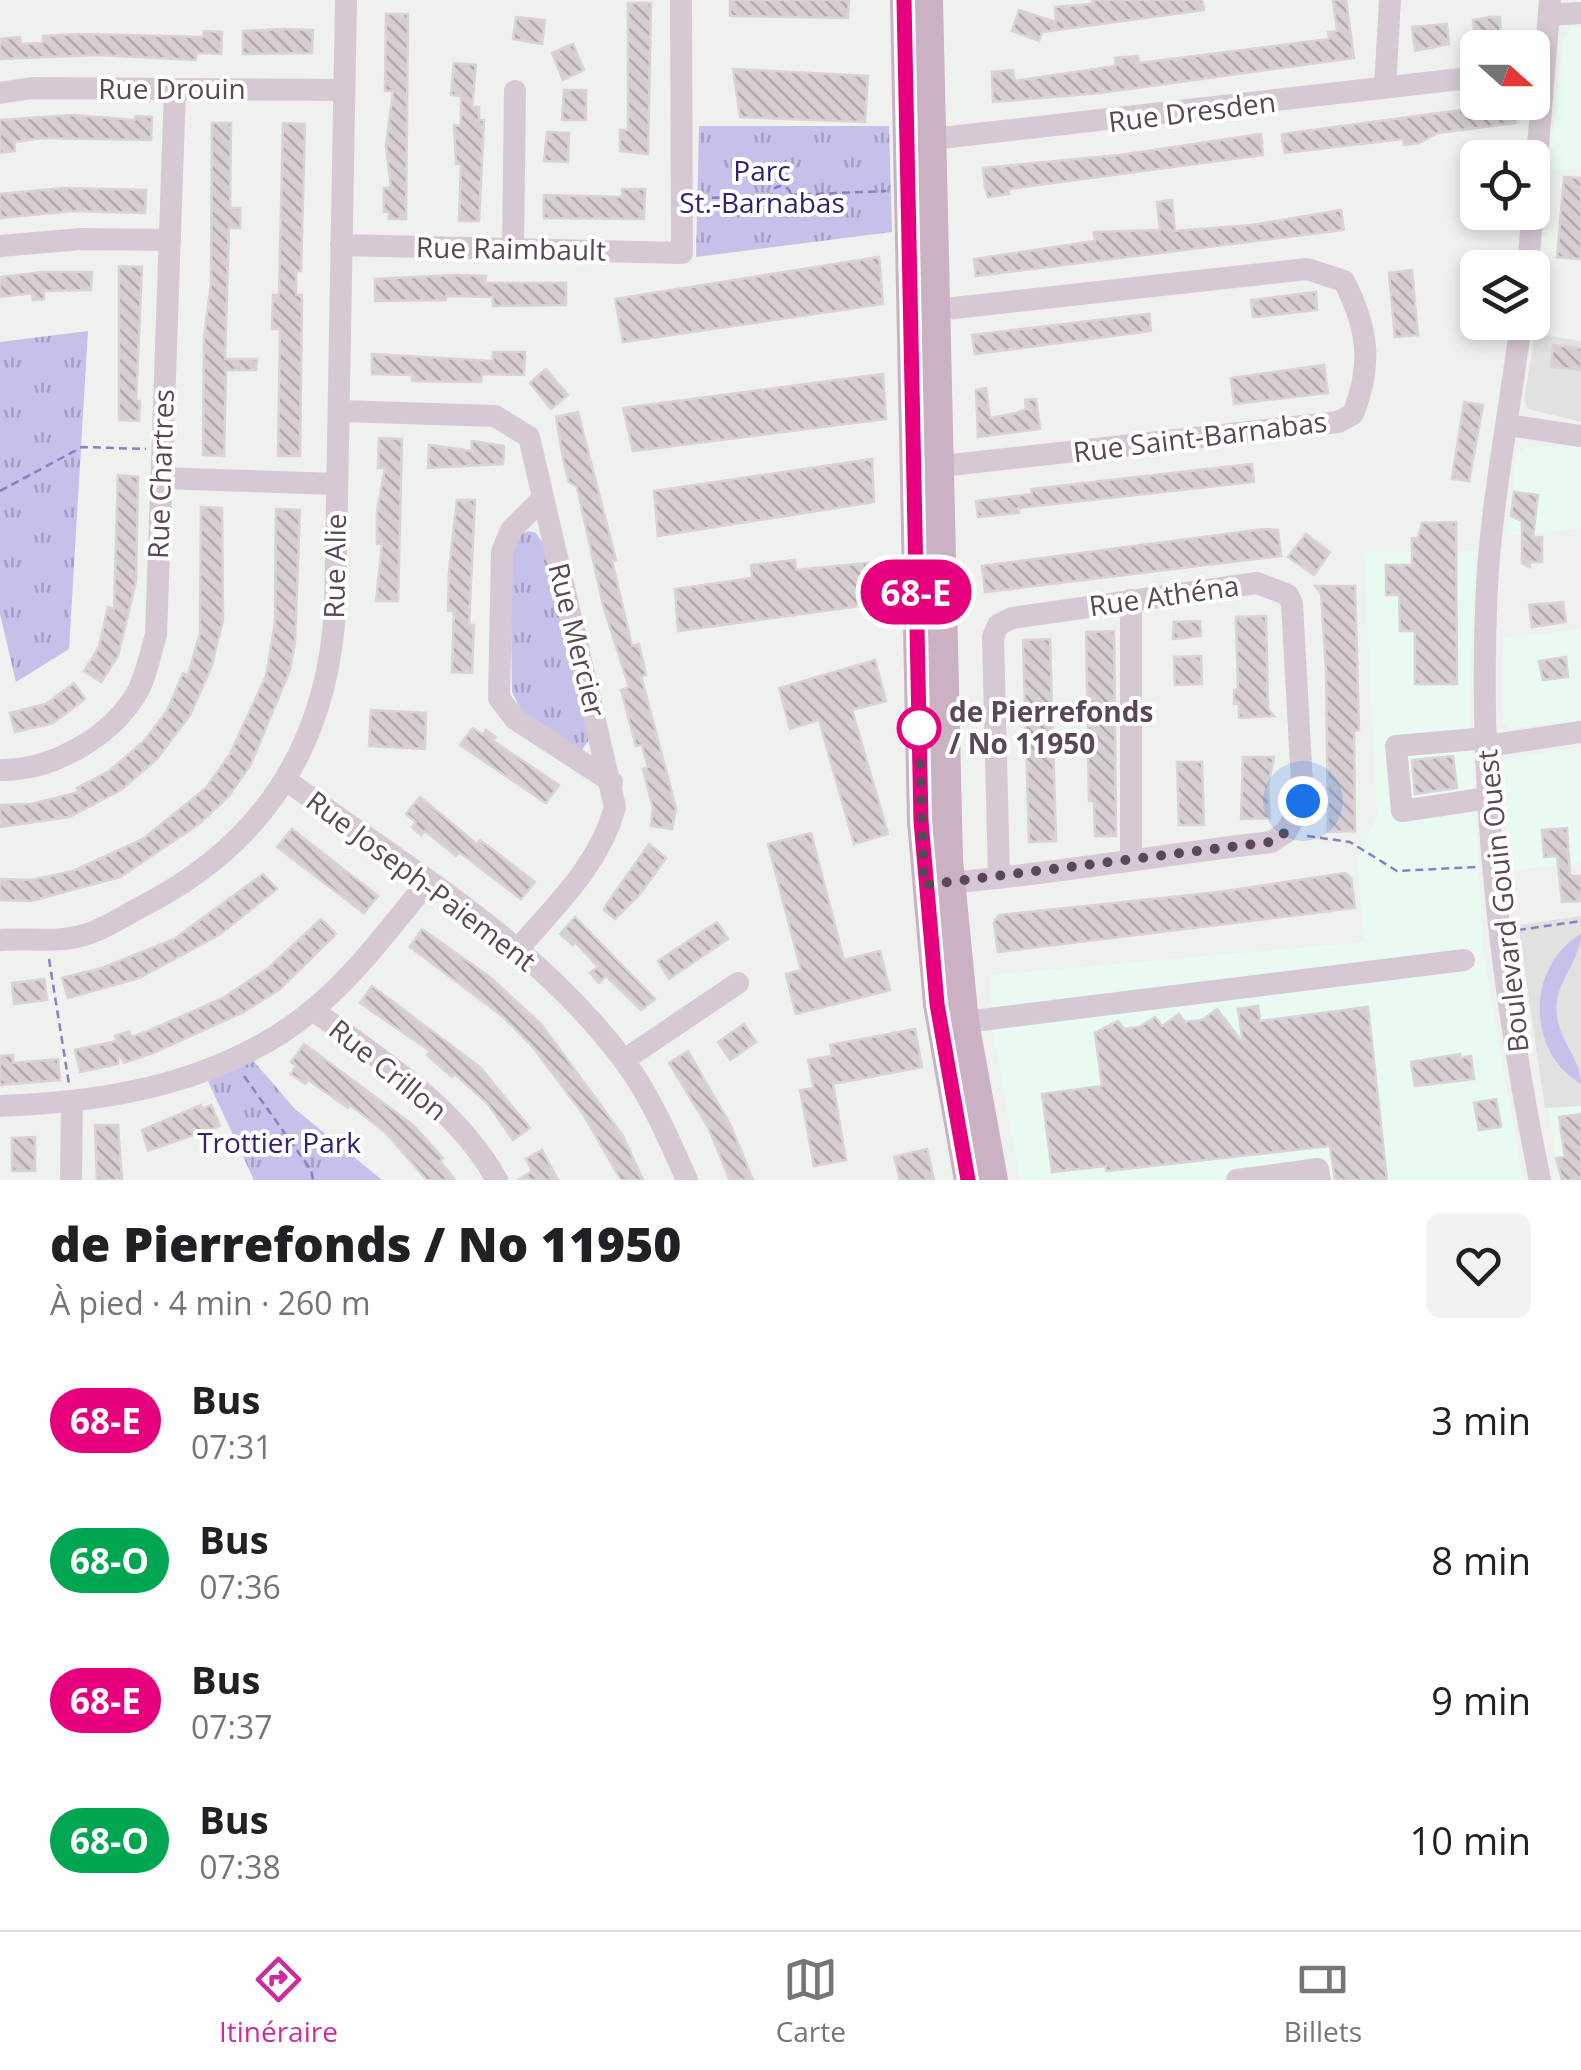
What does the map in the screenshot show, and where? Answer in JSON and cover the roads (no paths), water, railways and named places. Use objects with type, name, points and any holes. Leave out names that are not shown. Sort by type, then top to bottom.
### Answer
[{"type":"main road","points":[[904,0],[936,310],[926,468]]},
{"type":"main road","points":[[929,0],[919,141],[938,884],[968,1180]]},
{"type":"main road","points":[[953,1024],[994,1180]]},
{"type":"street","name":"Rue Alie","points":[[0,940],[83,936],[189,883],[246,832],[286,780],[307,739],[332,658],[341,411],[340,245],[346,0]]},
{"type":"street","name":"Rue Raimbault","points":[[340,245],[682,253],[681,0]]},
{"type":"street","points":[[1384,88],[1390,0]]},
{"type":"street","points":[[1549,7],[1581,13]]},
{"type":"street","name":"Rue Dresden","points":[[919,141],[1460,79]]},
{"type":"street","name":"Rue Drouin","points":[[0,93],[32,88],[344,90]]},
{"type":"street","name":"Rue Chartres","points":[[0,770],[24,770],[89,742],[135,696],[156,635],[175,89]]},
{"type":"street","points":[[514,249],[515,90]]},
{"type":"street","points":[[1529,250],[1536,120]]},
{"type":"street","points":[[0,246],[81,239],[170,240]]},
{"type":"street","name":"Rue Saint-Barnabas","points":[[926,468],[1338,422],[1353,414],[1368,359],[1366,331],[1344,281],[1307,268],[936,310]]},
{"type":"street","name":"Boulevard Gouin Ouest","points":[[1519,340],[1488,572],[1488,798],[1518,1064],[1540,1180]]},
{"type":"street","name":"Rue Mercier","points":[[341,411],[495,416],[514,424],[529,437],[616,807],[607,838],[518,949]]},
{"type":"street","points":[[1508,425],[1581,436]]},
{"type":"street","points":[[161,478],[337,484]]},
{"type":"street","name":"Rue Mercier","points":[[543,498],[511,530],[502,552],[499,698],[515,719],[612,782]]},
{"type":"street","name":"Rue Athéna","points":[[999,878],[995,629],[1012,618],[1257,582],[1288,595],[1292,604],[1303,801],[1286,832],[1270,842],[1131,858]]},
{"type":"street","points":[[938,884],[1131,858],[1131,600]]},
{"type":"street","points":[[1488,798],[1402,811],[1396,746],[1581,732]]},
{"type":"street","name":"Rue Joseph-Paiement","points":[[286,780],[518,949],[624,1060],[687,1180]]},
{"type":"street","points":[[0,1106],[72,1104],[168,1085],[231,1060],[313,1010],[357,968],[426,883]]},
{"type":"street","points":[[953,1024],[1464,960]]},
{"type":"street","points":[[624,1060],[738,983]]},
{"type":"street","name":"Rue Crillon","points":[[313,1010],[416,1085],[469,1138],[497,1180]]},
{"type":"street","points":[[71,1180],[72,1104]]},
{"type":"street","points":[[1237,1180],[1318,1169],[1320,1180]]},
{"type":"place","name":"de Pierrefonds / No 11950","points":[[919,728]]},
{"type":"park label","name":"Parc St.-Barnabas","points":[[762,187]]},
{"type":"park label","name":"Trottier Park","points":[[279,1143]]}]
